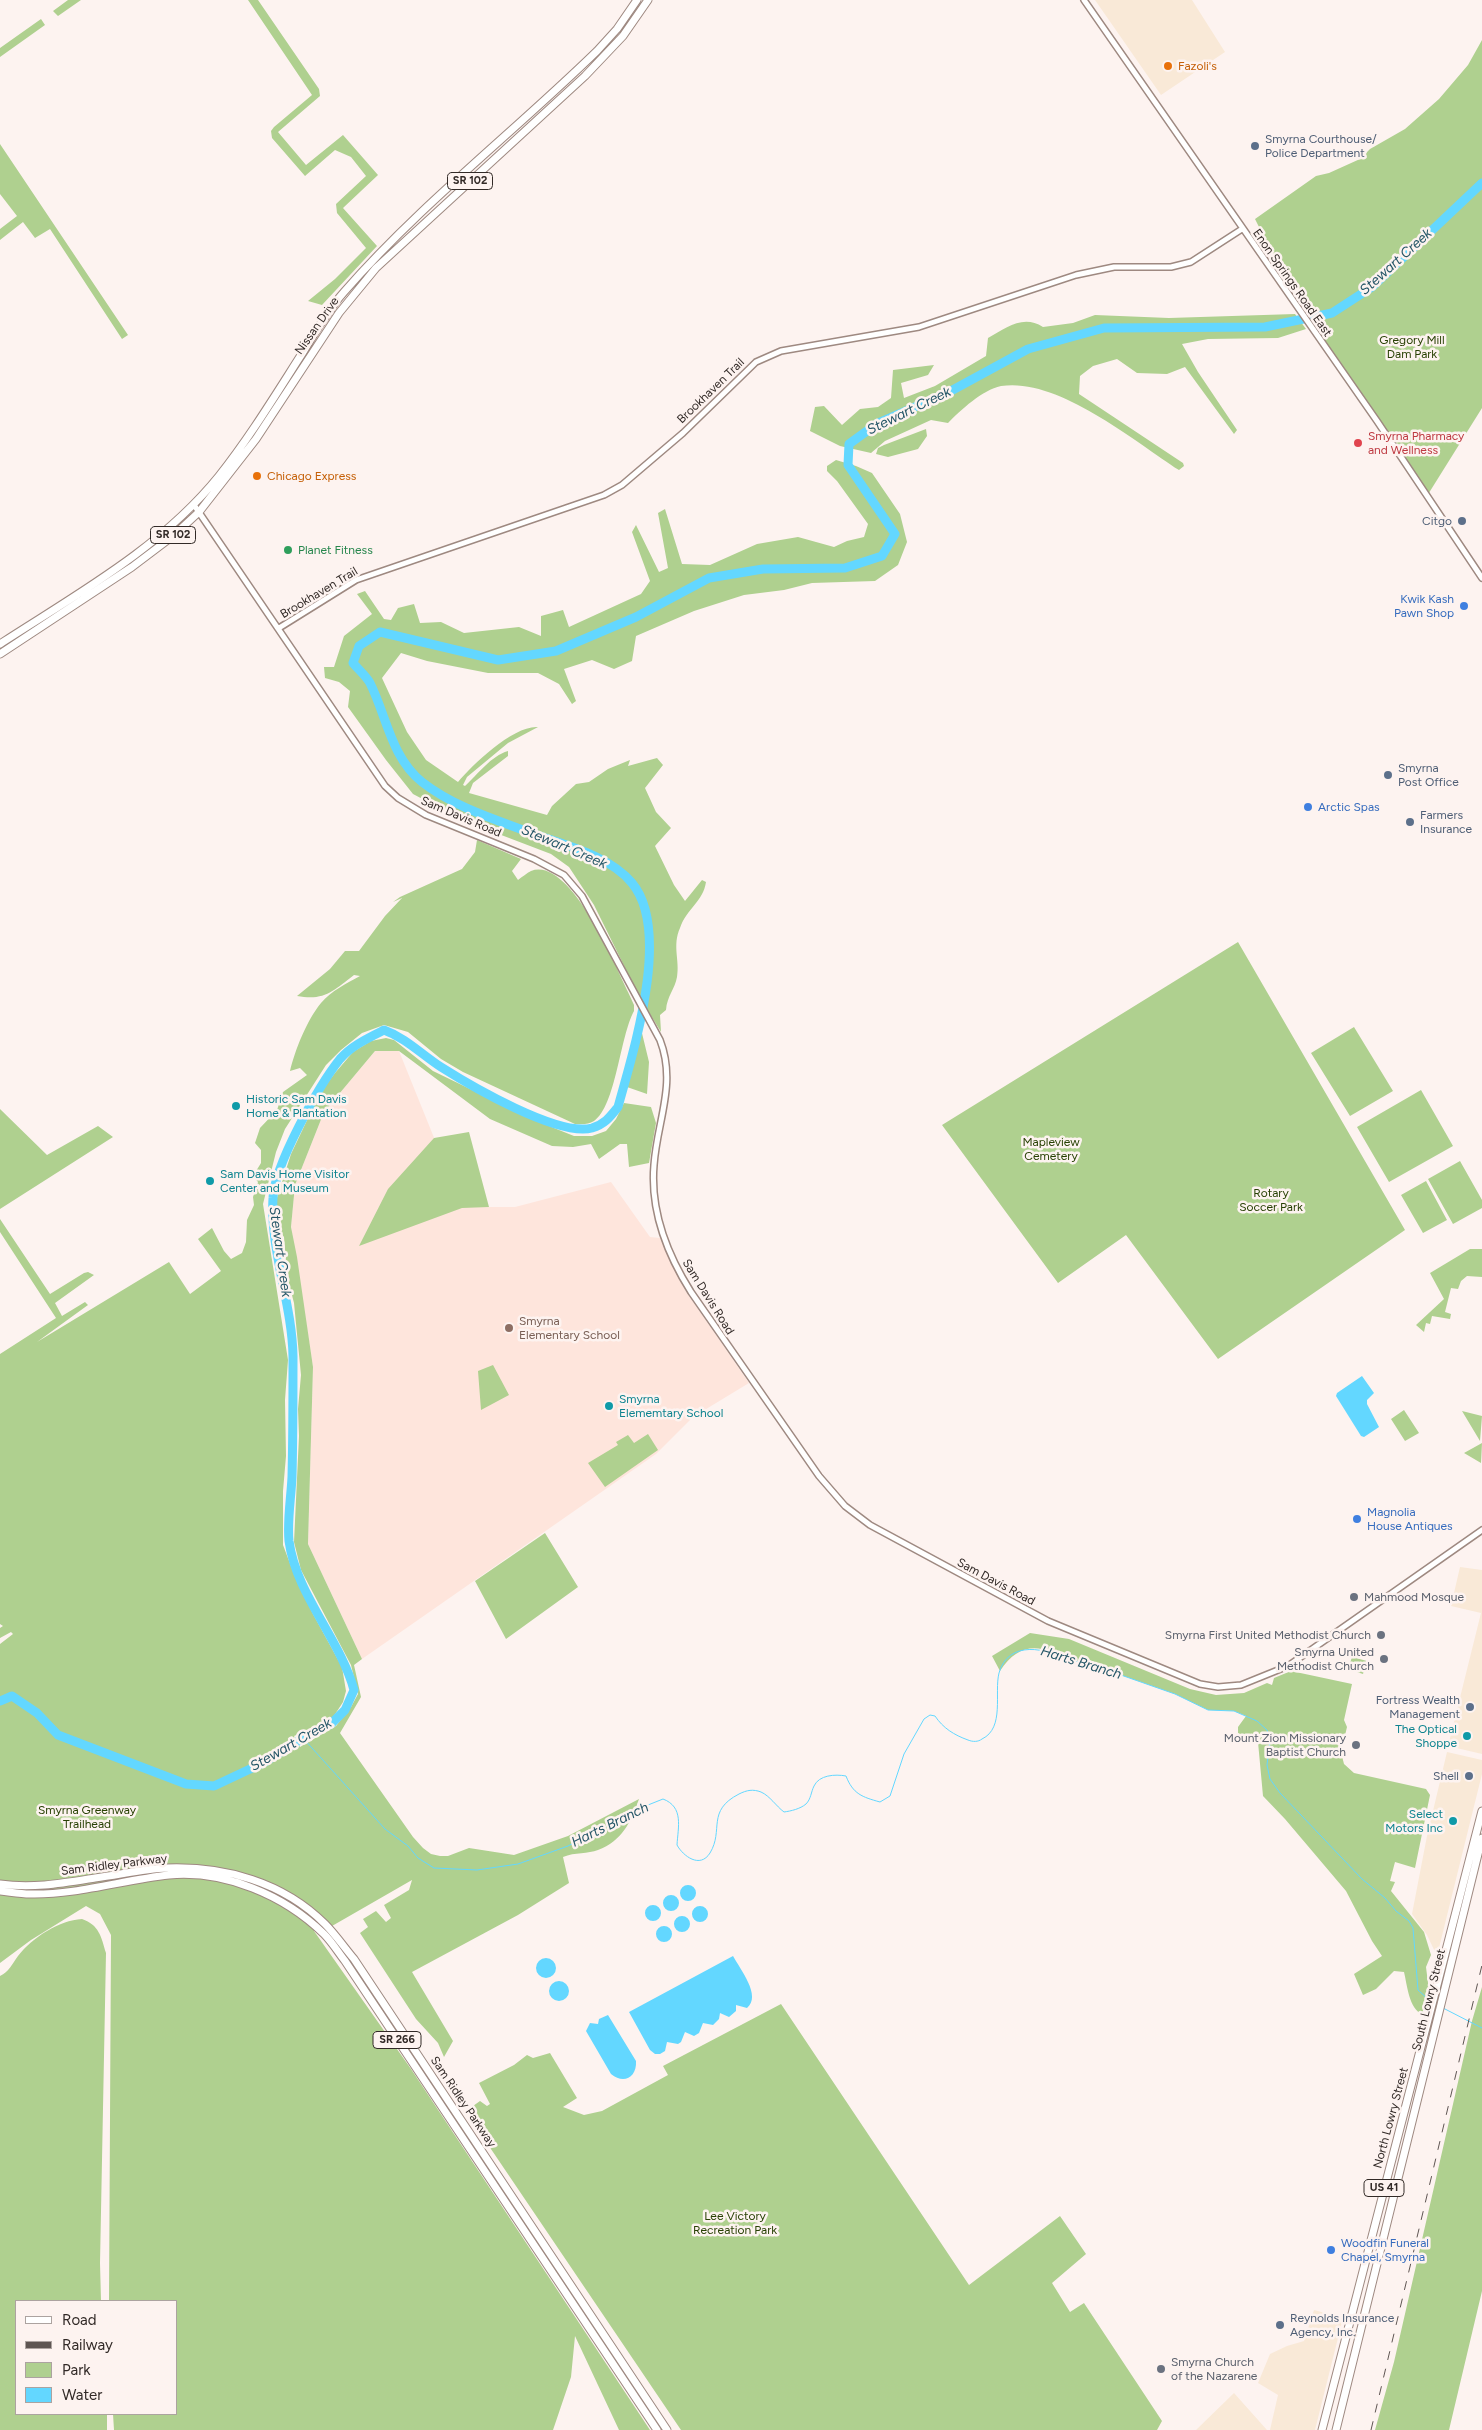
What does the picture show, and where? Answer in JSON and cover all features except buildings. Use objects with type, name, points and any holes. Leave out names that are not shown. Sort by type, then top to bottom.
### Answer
[{"type":"main road","name":"Nissan Drive","points":[[0,644],[118,567],[154,540],[194,505],[219,476],[248,436],[342,295],[387,245],[602,47],[637,0]]},
{"type":"main road","name":"Nissan Drive","points":[[0,654],[132,567],[173,536],[199,512],[256,439],[339,313],[376,268],[585,76],[623,36],[648,0]]},
{"type":"main road","name":"North Lowry Street","points":[[1322,2430],[1430,2012],[1438,1994],[1482,1811]]},
{"type":"main road","name":"South Lowry Street","points":[[1336,2430],[1437,2017],[1438,1994],[1482,1838]]},
{"type":"main road","name":"Sam Ridley Parkway","points":[[0,1884],[23,1886],[50,1885],[166,1868],[211,1870],[250,1877],[282,1892],[309,1910],[333,1933],[354,1959],[667,2430]]},
{"type":"main road","name":"Sam Ridley Parkway","points":[[0,1891],[30,1894],[171,1875],[198,1876],[253,1888],[278,1899],[302,1916],[325,1935],[345,1961],[657,2430]]},
{"type":"main road","points":[[1364,2265],[1375,2268]]},
{"type":"street","name":"Enon Springs Road East","points":[[1084,0],[1317,334],[1482,578]]},
{"type":"street","name":"Brookhaven Trail","points":[[280,628],[356,580],[610,492],[683,433],[756,362],[781,351],[919,327],[1076,275],[1114,267],[1171,268],[1191,262],[1242,229]]},
{"type":"street","name":"Sam Davis Road","points":[[194,505],[280,628],[358,749],[385,786],[398,798],[426,815],[534,859],[564,875],[582,896],[626,976],[656,1034],[666,1058],[668,1076],[666,1100],[654,1164],[654,1197],[663,1237],[675,1265],[691,1292],[819,1476],[845,1506],[870,1525],[1048,1621],[1176,1675],[1200,1684],[1218,1687],[1231,1687],[1254,1682],[1288,1666],[1482,1530]]},
{"type":"shaded area","points":[[1095,0],[1192,0],[1225,52],[1161,95]]},
{"type":"shaded area","name":"Smyrna Elementary School","points":[[375,1051],[399,1051],[462,1207],[515,1207],[611,1182],[650,1237],[660,1238],[685,1290],[749,1383],[693,1417],[656,1454],[362,1659],[308,1544],[313,1367],[291,1227],[295,1185],[324,1112]]},
{"type":"shaded area","points":[[1460,1567],[1482,1570],[1482,1754],[1448,1746],[1481,1613],[1451,1606]]},
{"type":"shaded area","points":[[1447,1752],[1482,1760],[1482,1774],[1437,1956],[1427,1935],[1412,1914],[1427,1836]]},
{"type":"shaded area","points":[[1314,2310],[1343,2318],[1315,2430],[1270,2430],[1278,2395],[1258,2383],[1270,2354],[1304,2341]]},
{"type":"shaded area","points":[[1234,2393],[1267,2430],[1196,2430]]},
{"type":"green space","points":[[68,0],[81,0],[58,16],[53,11]]},
{"type":"green space","points":[[248,0],[258,0],[319,89],[320,96],[278,132],[306,165],[343,135],[378,175],[343,208],[377,246],[322,305],[308,301],[335,279],[366,248],[337,213],[336,204],[366,176],[351,157],[335,150],[305,176],[272,138],[271,131],[274,127],[312,95]]},
{"type":"green space","points":[[41,19],[45,25],[0,57],[0,48]]},
{"type":"green space","name":"Gregory Mill Dam Park","points":[[1482,40],[1482,408],[1427,496],[1317,335],[1322,329],[1271,251],[1255,219],[1316,176],[1329,173],[1360,159],[1370,149],[1405,129],[1439,99],[1468,65]]},
{"type":"green space","points":[[0,144],[128,335],[122,339],[50,229],[35,238],[23,222],[0,240],[0,229],[17,216],[0,194]]},
{"type":"green space","points":[[1295,314],[1306,329],[1278,338],[1208,339],[1182,344],[1198,372],[1237,430],[1234,434],[1185,367],[1167,374],[1137,373],[1117,359],[1093,366],[1080,376],[1079,394],[1183,463],[1184,466],[1179,470],[1094,413],[1046,391],[1023,386],[1001,386],[994,388],[972,401],[948,423],[931,420],[885,441],[871,453],[840,446],[810,431],[815,407],[824,406],[842,425],[860,409],[878,407],[891,398],[893,370],[934,365],[928,375],[901,383],[904,398],[935,386],[986,356],[988,338],[1022,322],[1036,323],[1043,327],[1073,323],[1095,315],[1169,318]]},
{"type":"green space","points":[[926,429],[927,436],[918,449],[888,457],[876,454],[878,448],[884,445]]},
{"type":"green space","points":[[836,460],[872,473],[900,514],[907,542],[898,565],[875,581],[812,583],[784,590],[744,595],[694,611],[636,636],[632,661],[614,669],[592,660],[564,669],[576,701],[572,704],[559,684],[538,673],[488,673],[427,661],[401,653],[382,678],[407,732],[426,760],[458,782],[484,756],[506,739],[517,732],[538,727],[508,743],[467,777],[463,785],[465,786],[490,761],[508,751],[508,756],[473,783],[469,793],[547,815],[552,806],[576,784],[589,782],[608,769],[630,760],[628,766],[657,758],[663,765],[645,788],[656,812],[671,828],[655,846],[674,885],[685,901],[702,880],[706,882],[702,895],[683,921],[678,935],[676,947],[677,977],[666,1010],[660,1015],[661,1032],[639,996],[594,905],[569,867],[551,854],[449,813],[413,794],[348,707],[350,691],[339,682],[325,678],[324,667],[334,667],[344,636],[372,614],[357,594],[365,591],[384,619],[391,620],[398,608],[414,604],[420,623],[441,622],[464,633],[519,627],[541,636],[541,616],[563,610],[569,627],[641,594],[650,581],[632,532],[636,525],[659,572],[668,568],[658,513],[665,509],[682,564],[710,565],[757,544],[798,537],[834,547],[847,541],[864,537],[868,524],[837,481],[827,471],[827,466]]},
{"type":"green space","name":"Smyrna Greenway Trailhead","points":[[477,840],[521,859],[512,871],[518,880],[531,871],[546,871],[561,880],[575,896],[602,938],[634,1005],[634,1011],[629,1022],[608,1101],[601,1113],[594,1121],[589,1123],[575,1124],[463,1072],[441,1059],[408,1032],[384,1025],[362,1033],[326,1065],[285,1129],[276,1152],[263,1204],[288,1360],[285,1400],[286,1456],[283,1491],[283,1545],[313,1614],[342,1667],[346,1691],[343,1702],[332,1719],[294,1736],[300,1747],[336,1726],[351,1707],[358,1694],[351,1665],[301,1570],[294,1542],[299,1436],[298,1409],[301,1375],[294,1303],[287,1276],[284,1237],[278,1229],[276,1201],[291,1154],[320,1093],[353,1052],[371,1041],[386,1038],[394,1040],[433,1071],[534,1120],[574,1136],[592,1136],[606,1131],[616,1119],[624,1103],[651,1107],[656,1123],[649,1163],[629,1167],[627,1144],[620,1144],[599,1159],[591,1144],[573,1147],[552,1146],[490,1119],[399,1051],[375,1051],[324,1112],[295,1185],[291,1227],[313,1367],[308,1544],[362,1659],[354,1665],[361,1697],[340,1733],[413,1837],[431,1854],[440,1856],[448,1856],[469,1848],[514,1855],[568,1836],[639,1799],[625,1830],[613,1841],[594,1851],[563,1857],[569,1883],[518,1915],[412,1972],[453,2041],[444,2057],[438,2043],[416,2019],[360,1933],[368,1927],[363,1919],[376,1911],[386,1922],[391,1918],[384,1905],[409,1890],[412,1880],[332,1926],[330,1924],[314,1931],[411,2069],[650,2430],[619,2430],[575,2336],[571,2377],[553,2430],[114,2430],[113,2415],[178,2415],[178,2300],[109,2300],[111,1935],[100,1914],[86,1906],[31,1940],[0,1963],[0,1644],[13,1634],[11,1632],[0,1638],[0,1628],[3,1626],[0,1624],[0,1354],[56,1318],[0,1232],[0,1219],[50,1294],[84,1273],[88,1272],[94,1275],[55,1303],[62,1316],[85,1302],[88,1305],[37,1342],[169,1262],[190,1294],[221,1271],[198,1239],[212,1228],[224,1251],[231,1259],[242,1253],[246,1242],[247,1220],[254,1205],[253,1197],[258,1182],[253,1176],[261,1163],[261,1150],[255,1143],[260,1128],[277,1110],[283,1092],[307,1075],[300,1068],[290,1071],[302,1036],[316,1010],[329,995],[360,976],[354,975],[334,990],[322,996],[297,996],[330,969],[345,951],[359,951],[385,916],[402,898],[393,902],[462,869],[475,852]]},
{"type":"green space","name":"Rotary Soccer Park","points":[[1238,942],[1405,1230],[1218,1359],[1126,1235],[1058,1283],[942,1125]]},
{"type":"green space","points":[[1354,1027],[1393,1091],[1350,1116],[1311,1053]]},
{"type":"green space","points":[[641,1029],[649,1062],[647,1094],[627,1087]]},
{"type":"green space","points":[[1421,1090],[1453,1146],[1389,1182],[1357,1127]]},
{"type":"green space","points":[[0,1109],[47,1155],[98,1126],[113,1137],[0,1209]]},
{"type":"green space","points":[[469,1132],[489,1207],[462,1208],[359,1246],[388,1189],[434,1138]]},
{"type":"green space","points":[[1460,1161],[1482,1200],[1482,1208],[1453,1224],[1428,1179]]},
{"type":"green space","points":[[1426,1181],[1447,1220],[1423,1233],[1401,1195]]},
{"type":"green space","points":[[1470,1249],[1482,1249],[1482,1277],[1467,1276],[1461,1281],[1458,1289],[1451,1288],[1445,1312],[1451,1314],[1450,1319],[1432,1316],[1430,1324],[1426,1323],[1424,1332],[1416,1325],[1444,1299],[1430,1273]]},
{"type":"green space","points":[[493,1365],[509,1395],[481,1410],[478,1371]]},
{"type":"green space","points":[[1404,1410],[1419,1433],[1405,1441],[1391,1419]]},
{"type":"green space","points":[[1462,1411],[1482,1416],[1480,1441]]},
{"type":"green space","points":[[648,1434],[658,1450],[605,1487],[588,1463],[618,1445],[616,1442],[628,1435],[634,1443]]},
{"type":"green space","points":[[1482,1443],[1481,1463],[1464,1453]]},
{"type":"green space","points":[[545,1533],[578,1587],[506,1639],[475,1581]]},
{"type":"green space","points":[[1030,1633],[1069,1639],[1190,1689],[1216,1695],[1244,1693],[1267,1683],[1272,1685],[1274,1678],[1291,1671],[1352,1684],[1344,1720],[1347,1727],[1341,1752],[1344,1764],[1354,1773],[1426,1789],[1430,1795],[1415,1868],[1395,1862],[1390,1881],[1395,1882],[1391,1891],[1424,1932],[1431,1955],[1426,1967],[1429,1991],[1422,2014],[1411,2002],[1404,1972],[1394,1971],[1376,1989],[1363,1995],[1354,1974],[1382,1956],[1346,1891],[1263,1796],[1258,1742],[1238,1733],[1238,1727],[1246,1716],[1234,1711],[1208,1710],[1175,1694],[1081,1661],[1069,1662],[1050,1651],[1040,1649],[1023,1650],[1007,1662],[1000,1671],[992,1656]]},
{"type":"green space","points":[[1352,1657],[1367,1661],[1363,1674],[1348,1669]]},
{"type":"green space","points":[[82,1919],[88,1921],[96,1928],[101,1936],[106,1953],[100,2263],[101,2300],[15,2300],[15,2415],[107,2415],[107,2430],[0,2430],[0,1976],[8,1970],[24,1949],[38,1937],[55,1926]]},
{"type":"green space","points":[[1482,1987],[1482,2291],[1449,2430],[1375,2430],[1394,2362],[1472,2021]]},
{"type":"green space","name":"Lee Victory Recreation Park","points":[[781,2004],[969,2285],[1060,2216],[1086,2254],[1052,2283],[1070,2312],[1084,2303],[1162,2421],[1157,2430],[681,2430],[470,2118],[476,2113],[473,2106],[480,2101],[487,2106],[490,2104],[479,2083],[514,2065],[527,2055],[533,2058],[550,2053],[577,2098],[563,2107],[584,2115],[602,2111],[668,2075],[663,2066]]},
{"type":"water","points":[[1362,1376],[1374,1393],[1367,1400],[1367,1404],[1379,1427],[1364,1437],[1361,1436],[1336,1396],[1337,1393]]},
{"type":"water","points":[[688,1885],[696,1893],[688,1901],[680,1893]]},
{"type":"water","points":[[671,1895],[679,1903],[671,1911],[663,1903]]},
{"type":"water","points":[[653,1905],[661,1913],[653,1921],[645,1913]]},
{"type":"water","points":[[700,1906],[708,1914],[700,1922],[692,1914]]},
{"type":"water","points":[[682,1916],[690,1924],[682,1932],[674,1924]]},
{"type":"water","points":[[664,1926],[672,1934],[664,1942],[656,1934]]},
{"type":"water","points":[[733,1956],[751,1990],[751,2003],[747,2008],[736,2005],[736,2011],[729,2017],[720,2013],[719,2019],[713,2025],[703,2023],[699,2033],[694,2036],[685,2032],[681,2042],[678,2044],[667,2042],[665,2051],[660,2054],[655,2054],[650,2050],[629,2012]]},
{"type":"water","points":[[546,1958],[553,1961],[556,1968],[553,1975],[546,1978],[539,1975],[536,1968],[539,1961]]},
{"type":"water","points":[[559,1981],[566,1984],[569,1991],[566,1998],[559,2001],[552,1998],[549,1991],[552,1984]]},
{"type":"water","points":[[608,2015],[636,2061],[636,2067],[629,2078],[621,2079],[611,2074],[586,2031],[590,2023],[598,2024],[599,2019]]},
{"type":"waterway","name":"Stewart Creek","points":[[0,1701],[12,1696],[37,1713],[58,1735],[186,1784],[214,1786],[265,1762],[303,1738],[331,1724],[345,1710],[354,1690],[339,1653],[300,1579],[293,1561],[289,1541],[292,1485],[293,1356],[292,1336],[273,1218],[275,1184],[289,1147],[321,1087],[344,1054],[366,1039],[384,1030],[399,1037],[441,1067],[472,1086],[537,1118],[558,1125],[577,1129],[592,1128],[604,1122],[618,1107],[640,1025],[649,960],[649,931],[643,904],[632,883],[622,873],[599,858],[475,812],[447,799],[422,782],[403,761],[396,749],[370,683],[353,663],[359,646],[380,632],[498,660],[556,651],[636,617],[709,578],[763,569],[845,568],[882,556],[895,534],[848,465],[849,444],[878,423],[949,392],[1028,349],[1104,328],[1265,327],[1332,313],[1372,287],[1482,183]]},
{"type":"waterway","name":"Harts Branch","points":[[303,1738],[385,1829],[408,1846],[418,1858],[434,1868],[477,1870],[518,1864],[568,1846],[643,1807],[663,1799],[670,1803],[677,1812],[679,1825],[677,1845],[687,1857],[701,1860],[706,1858],[714,1845],[717,1821],[723,1807],[729,1800],[747,1791],[761,1792],[784,1812],[806,1804],[816,1782],[823,1777],[832,1775],[846,1776],[855,1791],[868,1798],[880,1802],[890,1796],[904,1754],[924,1719],[930,1715],[935,1716],[945,1728],[958,1736],[972,1741],[980,1740],[989,1734],[994,1727],[999,1673],[1004,1662],[1011,1655],[1019,1651],[1040,1650],[1069,1662],[1081,1661],[1175,1694],[1208,1710],[1234,1711],[1257,1721],[1267,1730],[1270,1740],[1267,1765],[1270,1779],[1280,1793],[1362,1879],[1409,1921],[1413,1928],[1418,1990],[1429,2000]]},
{"type":"waterway","name":"Harts Branch","points":[[1443,2008],[1482,2028]]},
{"type":"railway","points":[[1371,2430],[1482,1965]]},
{"type":"place","name":"Fazoli's","points":[[1168,66]]},
{"type":"place","name":"Smyrna Courthouse/ Police Department","points":[[1255,146]]},
{"type":"place","name":"Smyrna Pharmacy and Wellness","points":[[1358,443]]},
{"type":"place","name":"Chicago Express","points":[[257,476]]},
{"type":"place","name":"Citgo","points":[[1462,521]]},
{"type":"place","name":"Planet Fitness","points":[[288,550]]},
{"type":"place","name":"Kwik Kash Pawn Shop","points":[[1464,606]]},
{"type":"place","name":"Smyrna Post Office","points":[[1388,775]]},
{"type":"place","name":"Arctic Spas","points":[[1308,807]]},
{"type":"place","name":"Farmers Insurance","points":[[1410,822]]},
{"type":"place","name":"Historic Sam Davis Home & Plantation","points":[[236,1106]]},
{"type":"place","name":"Sam Davis Home Visitor Center and Museum","points":[[210,1181]]},
{"type":"place","name":"Smyrna Elementary School","points":[[509,1328]]},
{"type":"place","name":"Smyrna Elememtary School","points":[[609,1406]]},
{"type":"place","name":"Magnolia House Antiques","points":[[1357,1519]]},
{"type":"place","name":"Mahmood Mosque","points":[[1354,1597]]},
{"type":"place","name":"Smyrna First United Methodist Church","points":[[1381,1635]]},
{"type":"place","name":"Smyrna United Methodist Church","points":[[1384,1659]]},
{"type":"place","name":"Fortress Wealth Management","points":[[1470,1707]]},
{"type":"place","name":"The Optical Shoppe","points":[[1467,1736]]},
{"type":"place","name":"Mount Zion Missionary Baptist Church","points":[[1356,1745]]},
{"type":"place","name":"Shell","points":[[1469,1776]]},
{"type":"place","name":"Select Motors Inc","points":[[1453,1821]]},
{"type":"place","name":"Woodfin Funeral Chapel, Smyrna","points":[[1331,2250]]},
{"type":"place","name":"Reynolds Insurance Agency, Inc.","points":[[1280,2325]]},
{"type":"place","name":"Smyrna Church of the Nazarene","points":[[1161,2369]]},
{"type":"park label","name":"Mapleview Cemetery","points":[[1051,1149]]}]
